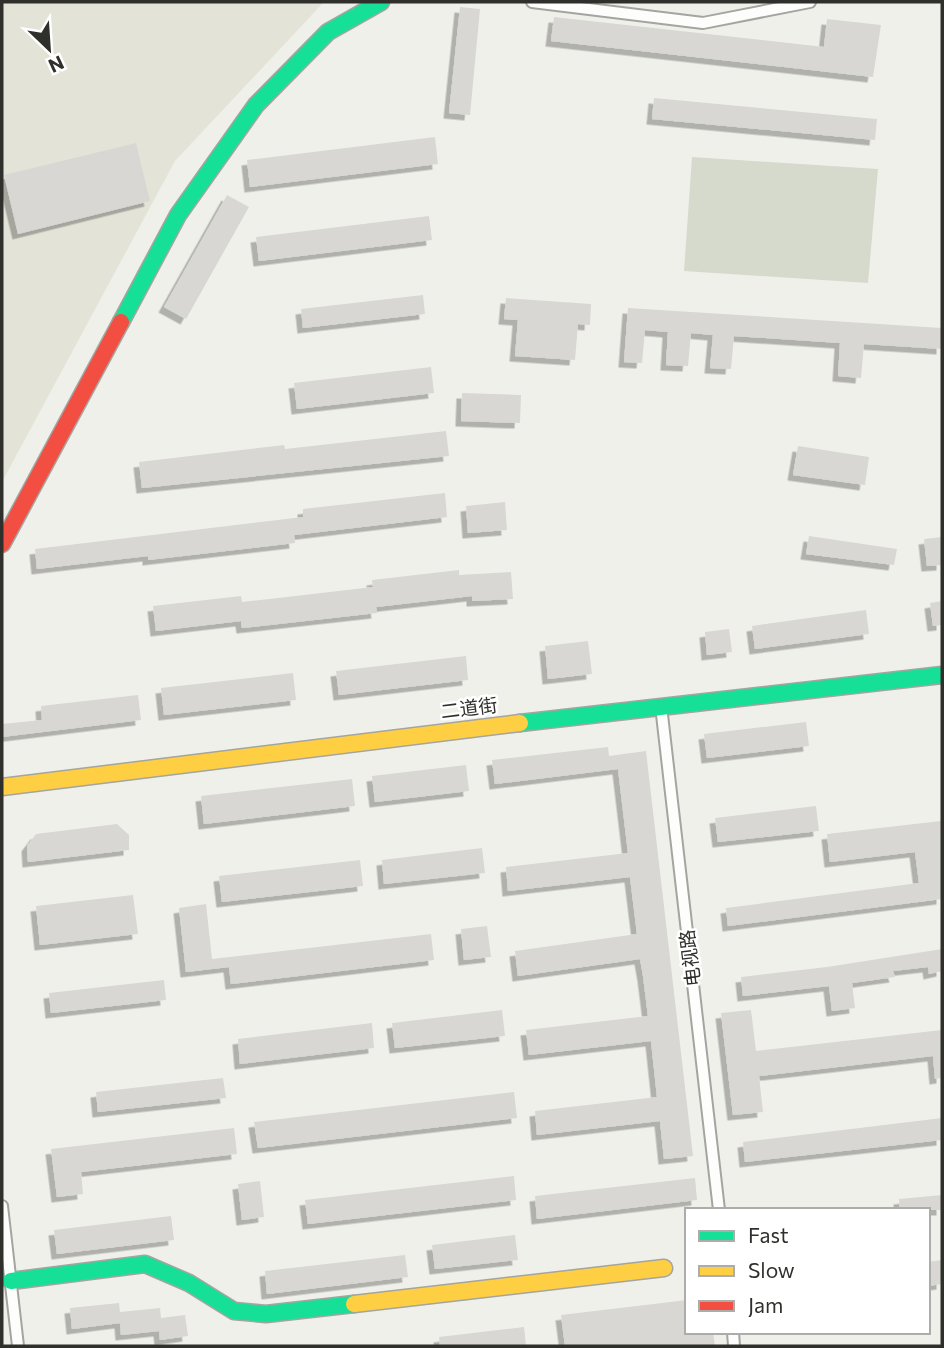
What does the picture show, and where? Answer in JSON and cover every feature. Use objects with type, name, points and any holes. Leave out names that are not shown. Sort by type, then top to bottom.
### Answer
[{"type":"street","points":[[2,544],[178,215],[256,105],[328,32],[381,2]]},
{"type":"street","points":[[532,2],[703,23],[810,2]]},
{"type":"street","name":"二道街","points":[[2,787],[942,674]]},
{"type":"street","name":"电视路","points":[[661,706],[719,1208]]},
{"type":"street","points":[[2,1206],[18,1346]]},
{"type":"street","points":[[11,1281],[145,1264],[189,1283],[234,1311],[265,1314],[664,1268]]},
{"type":"shaded area","points":[[2,2],[324,2],[175,161],[2,482]]},
{"type":"shaded area","points":[[692,157],[878,169],[868,283],[684,271]]},
{"type":"building","points":[[460,7],[480,9],[470,115],[449,113]]},
{"type":"building","points":[[554,17],[824,47],[827,19],[881,25],[873,77],[551,41]]},
{"type":"building","points":[[654,98],[877,119],[875,140],[652,119]]},
{"type":"building","points":[[435,137],[438,164],[250,187],[247,160]]},
{"type":"building","points":[[136,143],[150,201],[18,234],[4,175]]},
{"type":"building","points":[[227,195],[249,207],[186,319],[164,307]]},
{"type":"building","points":[[429,216],[432,240],[259,261],[256,237]]},
{"type":"building","points":[[423,295],[425,314],[303,328],[301,309]]},
{"type":"building","points":[[506,298],[591,304],[590,325],[578,324],[575,360],[515,356],[518,320],[504,319]]},
{"type":"building","points":[[628,308],[942,328],[942,349],[864,344],[861,378],[838,376],[840,343],[734,336],[731,369],[710,368],[713,335],[691,333],[688,366],[666,365],[668,332],[645,330],[642,363],[624,362]]},
{"type":"building","points":[[431,367],[434,393],[297,409],[294,383]]},
{"type":"building","points":[[462,393],[521,395],[520,423],[461,421]]},
{"type":"building","points":[[446,431],[449,456],[142,488],[139,462],[284,445],[285,449]]},
{"type":"building","points":[[798,446],[869,457],[865,485],[793,475]]},
{"type":"building","points":[[445,493],[447,517],[294,535],[295,543],[148,560],[148,556],[37,569],[35,549],[303,517],[303,509]]},
{"type":"building","points":[[505,502],[507,530],[468,533],[466,506]]},
{"type":"building","points":[[809,536],[897,549],[894,565],[806,554]]},
{"type":"building","points":[[942,537],[942,565],[927,566],[924,539]]},
{"type":"building","points":[[459,570],[459,575],[511,572],[513,599],[472,601],[472,596],[376,607],[377,613],[242,628],[241,621],[156,631],[153,606],[241,596],[242,602],[373,587],[372,580]]},
{"type":"building","points":[[942,601],[942,625],[933,626],[930,603]]},
{"type":"building","points":[[866,610],[869,634],[755,649],[752,626]]},
{"type":"building","points":[[729,629],[732,652],[707,655],[705,632]]},
{"type":"building","points":[[588,641],[592,674],[548,679],[545,646]]},
{"type":"building","points":[[466,656],[468,680],[339,695],[336,671]]},
{"type":"building","points":[[293,673],[296,700],[164,715],[161,688]]},
{"type":"building","points":[[138,695],[141,720],[2,737],[2,724],[42,720],[41,706]]},
{"type":"building","points":[[806,722],[809,746],[707,758],[704,734]]},
{"type":"building","points":[[608,747],[609,756],[646,751],[693,1156],[664,1159],[660,1121],[537,1135],[535,1111],[657,1097],[651,1041],[529,1055],[526,1030],[648,1016],[640,959],[518,976],[515,951],[637,934],[630,877],[508,891],[506,867],[628,853],[618,769],[495,784],[492,760]]},
{"type":"building","points":[[466,765],[469,791],[375,802],[372,776]]},
{"type":"building","points":[[352,779],[355,806],[204,824],[201,796]]},
{"type":"building","points":[[816,806],[819,831],[718,842],[715,818]]},
{"type":"building","points":[[941,821],[942,899],[728,926],[726,908],[919,883],[915,852],[830,862],[827,834]]},
{"type":"building","points":[[117,824],[129,835],[129,850],[28,862],[27,846],[36,834]]},
{"type":"building","points":[[482,848],[485,873],[384,884],[382,860]]},
{"type":"building","points":[[360,860],[363,886],[222,902],[219,876]]},
{"type":"building","points":[[133,895],[138,934],[40,945],[36,906]]},
{"type":"building","points":[[206,904],[212,959],[431,934],[434,960],[231,984],[229,967],[186,972],[179,908]]},
{"type":"building","points":[[487,926],[491,957],[464,960],[461,929]]},
{"type":"building","points":[[942,949],[942,971],[929,974],[928,967],[893,971],[895,977],[852,983],[855,1008],[832,1011],[829,986],[743,996],[741,977]]},
{"type":"building","points":[[164,980],[166,1000],[51,1013],[49,993]]},
{"type":"building","points":[[502,1010],[505,1036],[395,1048],[392,1023]]},
{"type":"building","points":[[751,1010],[756,1051],[942,1030],[942,1078],[935,1079],[933,1056],[759,1076],[763,1112],[733,1115],[721,1013]]},
{"type":"building","points":[[372,1023],[374,1048],[240,1064],[238,1039]]},
{"type":"building","points":[[223,1078],[226,1098],[98,1112],[96,1092]]},
{"type":"building","points":[[514,1092],[517,1118],[258,1148],[254,1122]]},
{"type":"building","points":[[942,1118],[942,1140],[745,1162],[743,1142]]},
{"type":"building","points":[[234,1128],[237,1154],[81,1172],[83,1194],[57,1197],[51,1149]]},
{"type":"building","points":[[514,1176],[516,1200],[308,1224],[305,1200]]},
{"type":"building","points":[[695,1178],[697,1200],[537,1219],[535,1196]]},
{"type":"building","points":[[260,1181],[264,1217],[242,1220],[238,1184]]},
{"type":"building","points":[[942,1195],[942,1210],[900,1208],[899,1199]]},
{"type":"building","points":[[171,1216],[174,1240],[57,1254],[54,1230]]},
{"type":"building","points":[[515,1235],[518,1260],[435,1269],[432,1245]]},
{"type":"building","points":[[405,1255],[408,1277],[267,1294],[265,1271]]},
{"type":"building","points":[[942,1260],[942,1284],[930,1286],[930,1262]]},
{"type":"building","points":[[685,1300],[685,1334],[713,1334],[715,1346],[565,1346],[561,1315]]},
{"type":"building","points":[[119,1303],[120,1312],[160,1308],[161,1318],[185,1315],[188,1336],[160,1340],[159,1331],[121,1335],[120,1323],[72,1329],[70,1308]]},
{"type":"building","points":[[524,1327],[526,1346],[440,1346],[439,1337]]},
{"type":"traffic: fast","points":[[121,322],[178,215],[256,105],[328,32],[381,2]]},
{"type":"traffic: fast","points":[[520,723],[942,675]]},
{"type":"traffic: fast","points":[[11,1281],[145,1264],[189,1283],[234,1311],[266,1314],[354,1304]]},
{"type":"traffic: slow","points":[[2,787],[520,723]]},
{"type":"traffic: slow","points":[[354,1304],[664,1268]]},
{"type":"traffic: jam","points":[[2,544],[121,322]]}]
